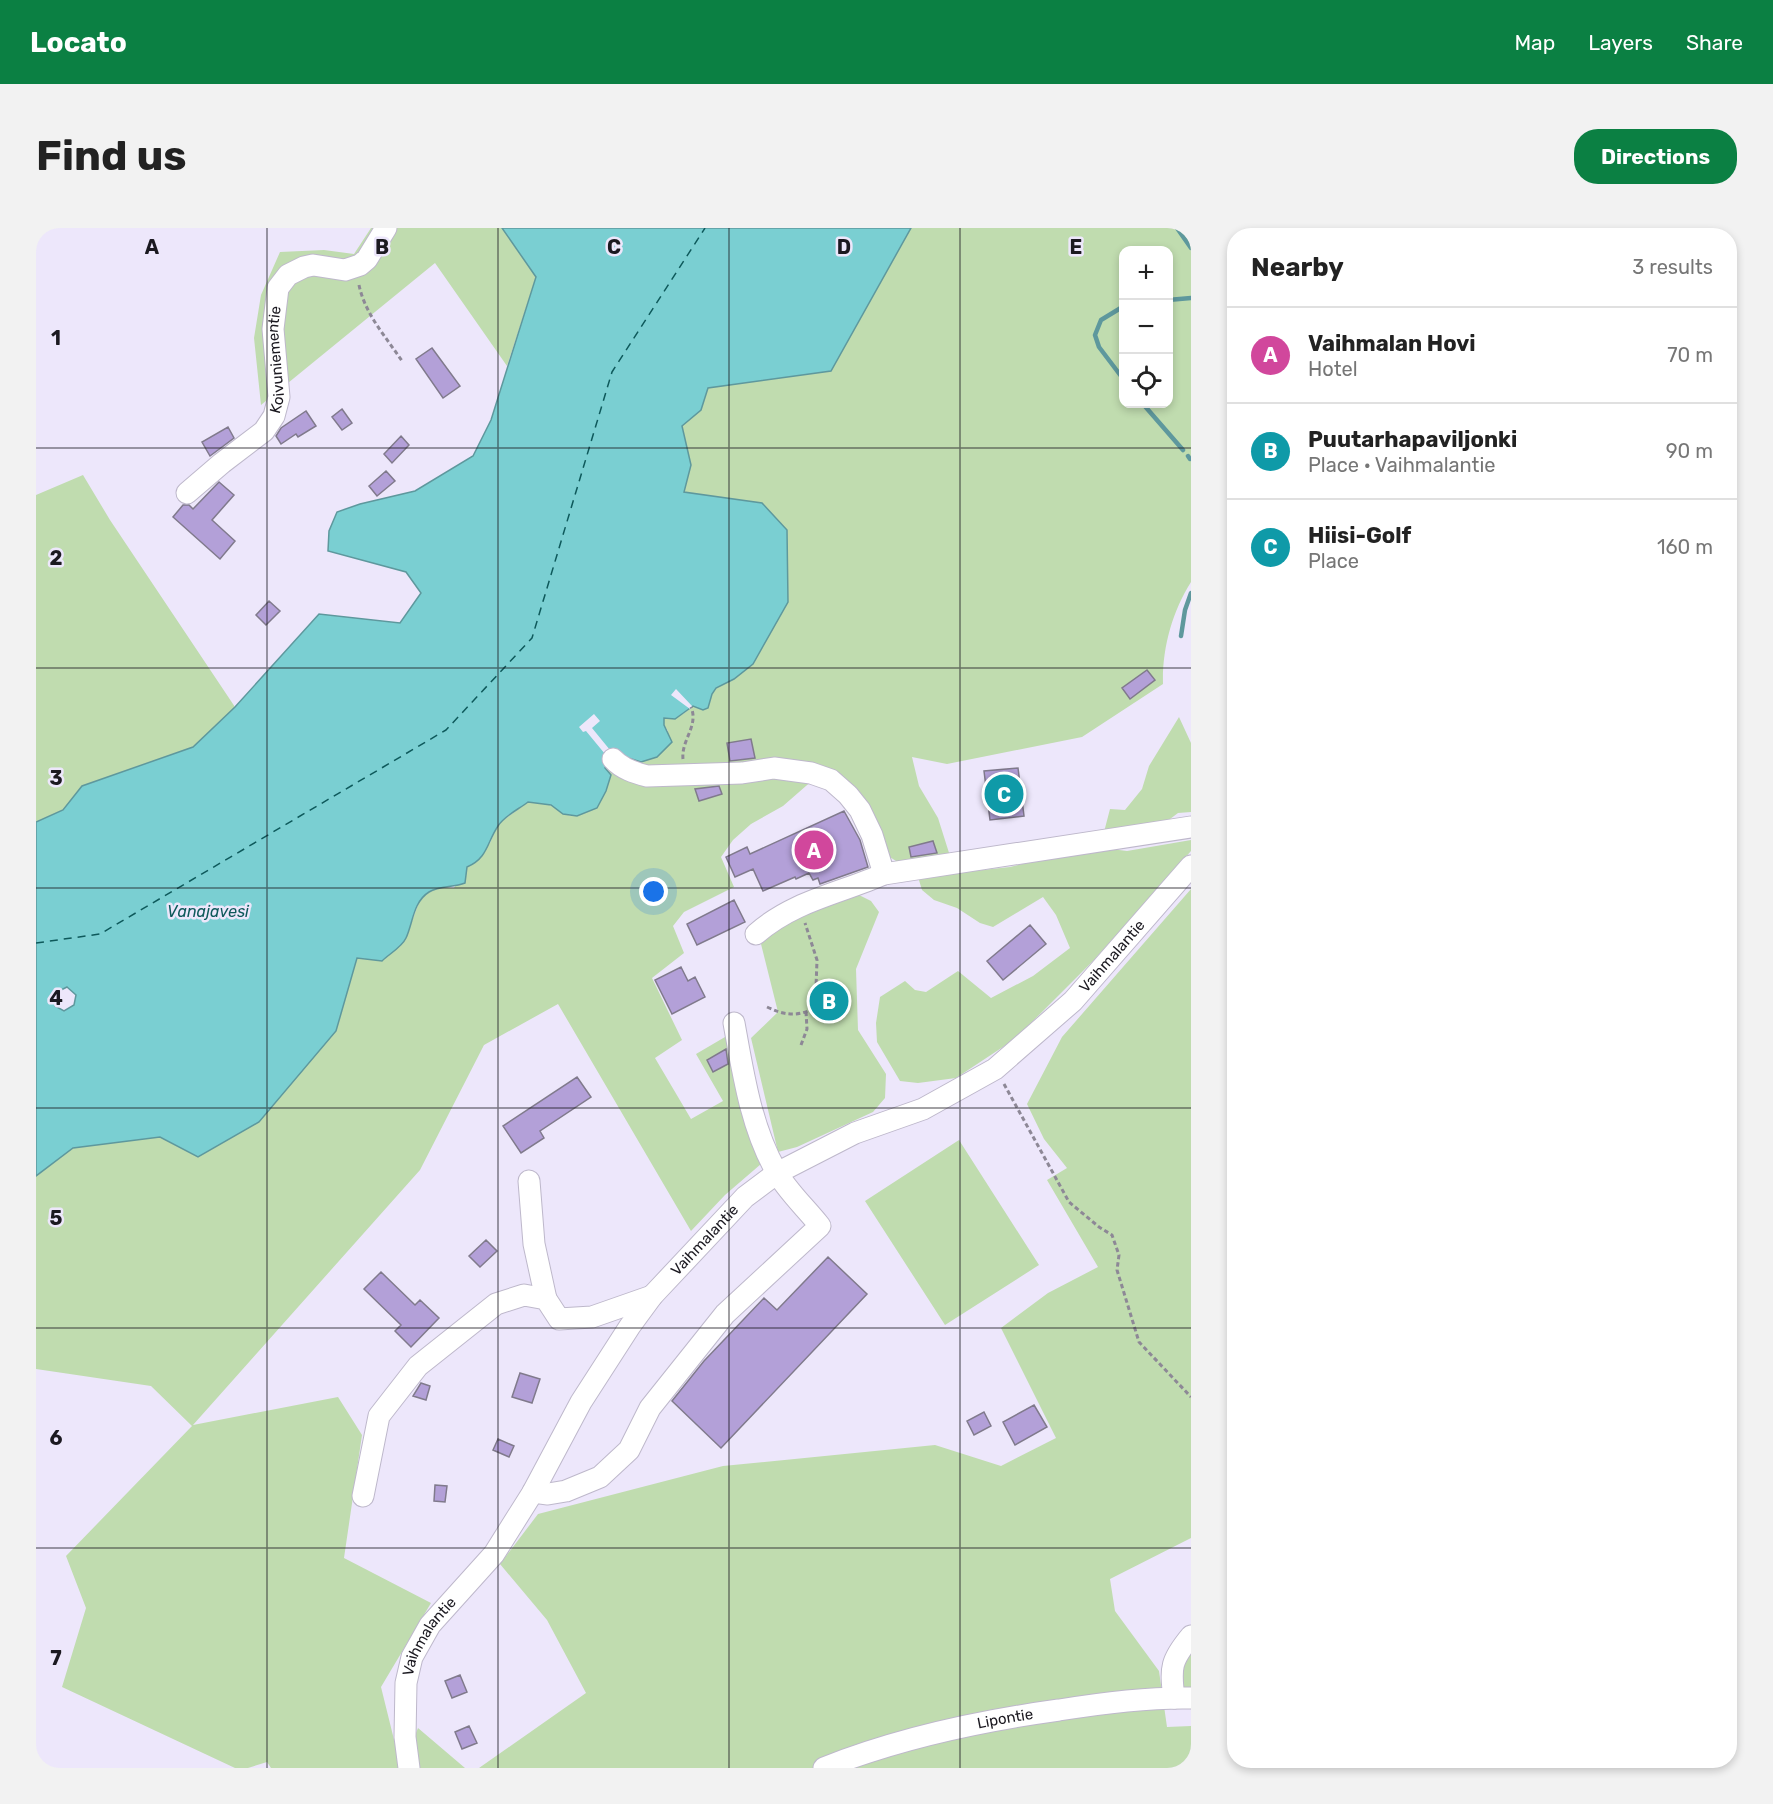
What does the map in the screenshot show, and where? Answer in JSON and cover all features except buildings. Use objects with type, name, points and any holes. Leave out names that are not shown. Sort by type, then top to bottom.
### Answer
[{"type":"street","points":[[360,265],[367,259],[386,228]]},
{"type":"street","name":"Koivuniementie","points":[[187,493],[264,431],[274,416],[279,397],[273,329],[278,288],[288,275],[304,267],[313,265],[345,270],[360,265]]},
{"type":"street","points":[[613,759],[634,773],[660,776],[742,773],[774,768],[812,773],[831,780],[860,810],[872,835],[884,874]]},
{"type":"street","points":[[756,934],[798,907],[884,874],[1191,827]]},
{"type":"street","name":"Vaihmalantie","points":[[408,1768],[405,1737],[406,1683],[412,1657],[430,1625],[494,1554],[533,1492],[581,1402],[652,1296],[745,1197],[777,1173],[855,1133],[923,1109],[995,1069],[1073,1001],[1191,866]]},
{"type":"street","points":[[533,1492],[548,1494],[566,1491],[600,1477],[629,1450],[650,1408],[725,1314],[820,1226],[777,1173],[760,1136],[746,1085],[734,1023]]},
{"type":"street","points":[[529,1181],[534,1244],[546,1299],[560,1319],[592,1317],[652,1296]]},
{"type":"street","points":[[363,1496],[379,1416],[418,1366],[496,1304],[524,1295],[546,1299]]},
{"type":"street","points":[[1182,1698],[1172,1678],[1173,1665],[1176,1655],[1191,1636]]},
{"type":"street","name":"Lipontie","points":[[824,1768],[882,1747],[928,1734],[1016,1716],[1097,1704],[1182,1698]]},
{"type":"path","points":[[360,265],[359,285],[363,301],[402,361]]},
{"type":"path","points":[[685,775],[682,755],[694,723],[691,707]]},
{"type":"path","points":[[767,1007],[792,1015],[806,1012],[813,1009],[808,999],[819,994],[816,987],[817,960],[810,934],[798,907]]},
{"type":"path","points":[[801,1045],[807,1029],[806,1012]]},
{"type":"path","points":[[995,1069],[1069,1202],[1112,1235],[1119,1255],[1118,1270],[1139,1341],[1191,1397]]},
{"type":"shaded area","points":[[371,228],[502,228],[536,277],[507,366],[435,263],[261,405],[254,338],[261,295],[280,252],[324,250],[354,254]]},
{"type":"shaded area","points":[[911,228],[1191,228],[1191,582],[1178,606],[1166,644],[1163,684],[1082,737],[947,764],[912,757],[919,786],[938,818],[950,856],[904,866],[885,854],[867,813],[814,779],[783,806],[751,824],[733,840],[721,857],[734,887],[684,912],[673,926],[684,953],[652,978],[682,1040],[655,1058],[691,1119],[723,1101],[696,1054],[725,1037],[743,1082],[761,1164],[725,1195],[691,1231],[558,1004],[484,1045],[420,1170],[193,1425],[338,1397],[362,1435],[344,1558],[431,1603],[381,1687],[401,1768],[271,1768],[267,1762],[248,1768],[235,1768],[62,1687],[86,1608],[66,1556],[192,1426],[151,1386],[36,1369],[36,1176],[73,1148],[160,1137],[198,1157],[336,1031],[357,958],[382,961],[405,940],[419,902],[427,893],[440,887],[454,888],[467,867],[490,843],[498,824],[528,802],[549,805],[574,816],[587,812],[608,762],[618,755],[641,762],[668,731],[664,725],[664,718],[683,714],[693,706],[703,710],[716,688],[734,679],[762,503],[684,492],[691,465],[682,426],[701,410],[708,388],[831,371]]},
{"type":"shaded area","points":[[83,475],[110,520],[235,707],[193,747],[83,786],[63,810],[36,822],[36,495]]},
{"type":"shaded area","points":[[1179,717],[1191,743],[1191,812],[1178,813],[1162,825],[1104,832],[1110,809],[1125,810],[1142,789],[1149,766]]},
{"type":"shaded area","points":[[1191,840],[1191,851],[1093,961],[1015,1039],[956,1078],[918,1083],[900,1081],[877,1042],[876,1023],[880,997],[905,981],[915,990],[926,992],[958,971],[991,998],[1033,976],[1070,948],[1056,915],[1043,897],[993,927],[980,923],[957,908],[934,900],[922,890],[918,877],[1010,867],[1087,848],[1127,851]]},
{"type":"shaded area","points":[[1191,889],[1191,1538],[1110,1579],[1115,1611],[1159,1671],[1167,1727],[1191,1726],[1191,1768],[479,1768],[586,1693],[547,1620],[500,1564],[538,1514],[723,1466],[935,1445],[1001,1466],[1056,1438],[1001,1328],[1048,1293],[1098,1267],[1047,1180],[1067,1168],[1044,1139],[1027,1104],[1062,1037]]},
{"type":"shaded area","points":[[855,893],[871,901],[879,912],[856,969],[858,1030],[886,1074],[885,1098],[873,1112],[797,1147],[778,1152],[751,1038],[778,1012],[761,944],[775,929]]},
{"type":"shaded area","points":[[959,1140],[1039,1265],[945,1325],[865,1201]]},
{"type":"shaded area","points":[[1191,1648],[1191,1689],[1184,1689],[1178,1682],[1182,1665]]},
{"type":"shaded area","points":[[418,1728],[465,1768],[402,1768]]},
{"type":"water","name":"Vanajavesi","points":[[502,228],[911,228],[831,371],[708,388],[701,410],[682,426],[691,465],[684,492],[762,503],[787,530],[788,602],[753,664],[734,679],[716,688],[708,708],[703,710],[693,706],[675,719],[664,718],[664,725],[672,742],[657,757],[641,762],[619,755],[608,762],[605,768],[611,775],[597,808],[577,816],[563,814],[551,805],[528,802],[501,822],[483,854],[467,867],[465,883],[438,888],[424,896],[417,907],[406,938],[398,947],[382,961],[357,958],[336,1031],[259,1122],[198,1157],[160,1137],[73,1148],[36,1176],[36,822],[63,810],[82,786],[193,747],[235,707],[319,614],[400,623],[421,593],[406,572],[328,551],[329,531],[337,512],[415,491],[473,456],[491,420],[536,277]],"holes":[[[67,987],[76,995],[74,1005],[64,1011],[55,1006],[55,993]]]},
{"type":"pier","points":[[676,689],[692,706],[690,709],[671,695]]},
{"type":"pier","points":[[594,714],[600,721],[592,728],[610,750],[605,754],[586,731],[583,732],[579,727]]},
{"type":"waterway","points":[[1177,228],[1191,248]]},
{"type":"waterway","points":[[1173,300],[1191,298]]},
{"type":"waterway","points":[[1119,309],[1101,320],[1095,335],[1099,347],[1119,373]]},
{"type":"waterway","points":[[1146,408],[1183,450]]},
{"type":"waterway","points":[[1181,636],[1185,610],[1191,593]]},
{"type":"ferry route","points":[[36,943],[100,934],[446,730],[532,638],[612,372],[705,228]]},
{"type":"place","name":"Hiisi-Golf","points":[[1004,794]]},
{"type":"place","name":"Vaihmalan Hovi","points":[[814,850]]},
{"type":"place","name":"Puutarhapaviljonki","points":[[829,1001]]}]
